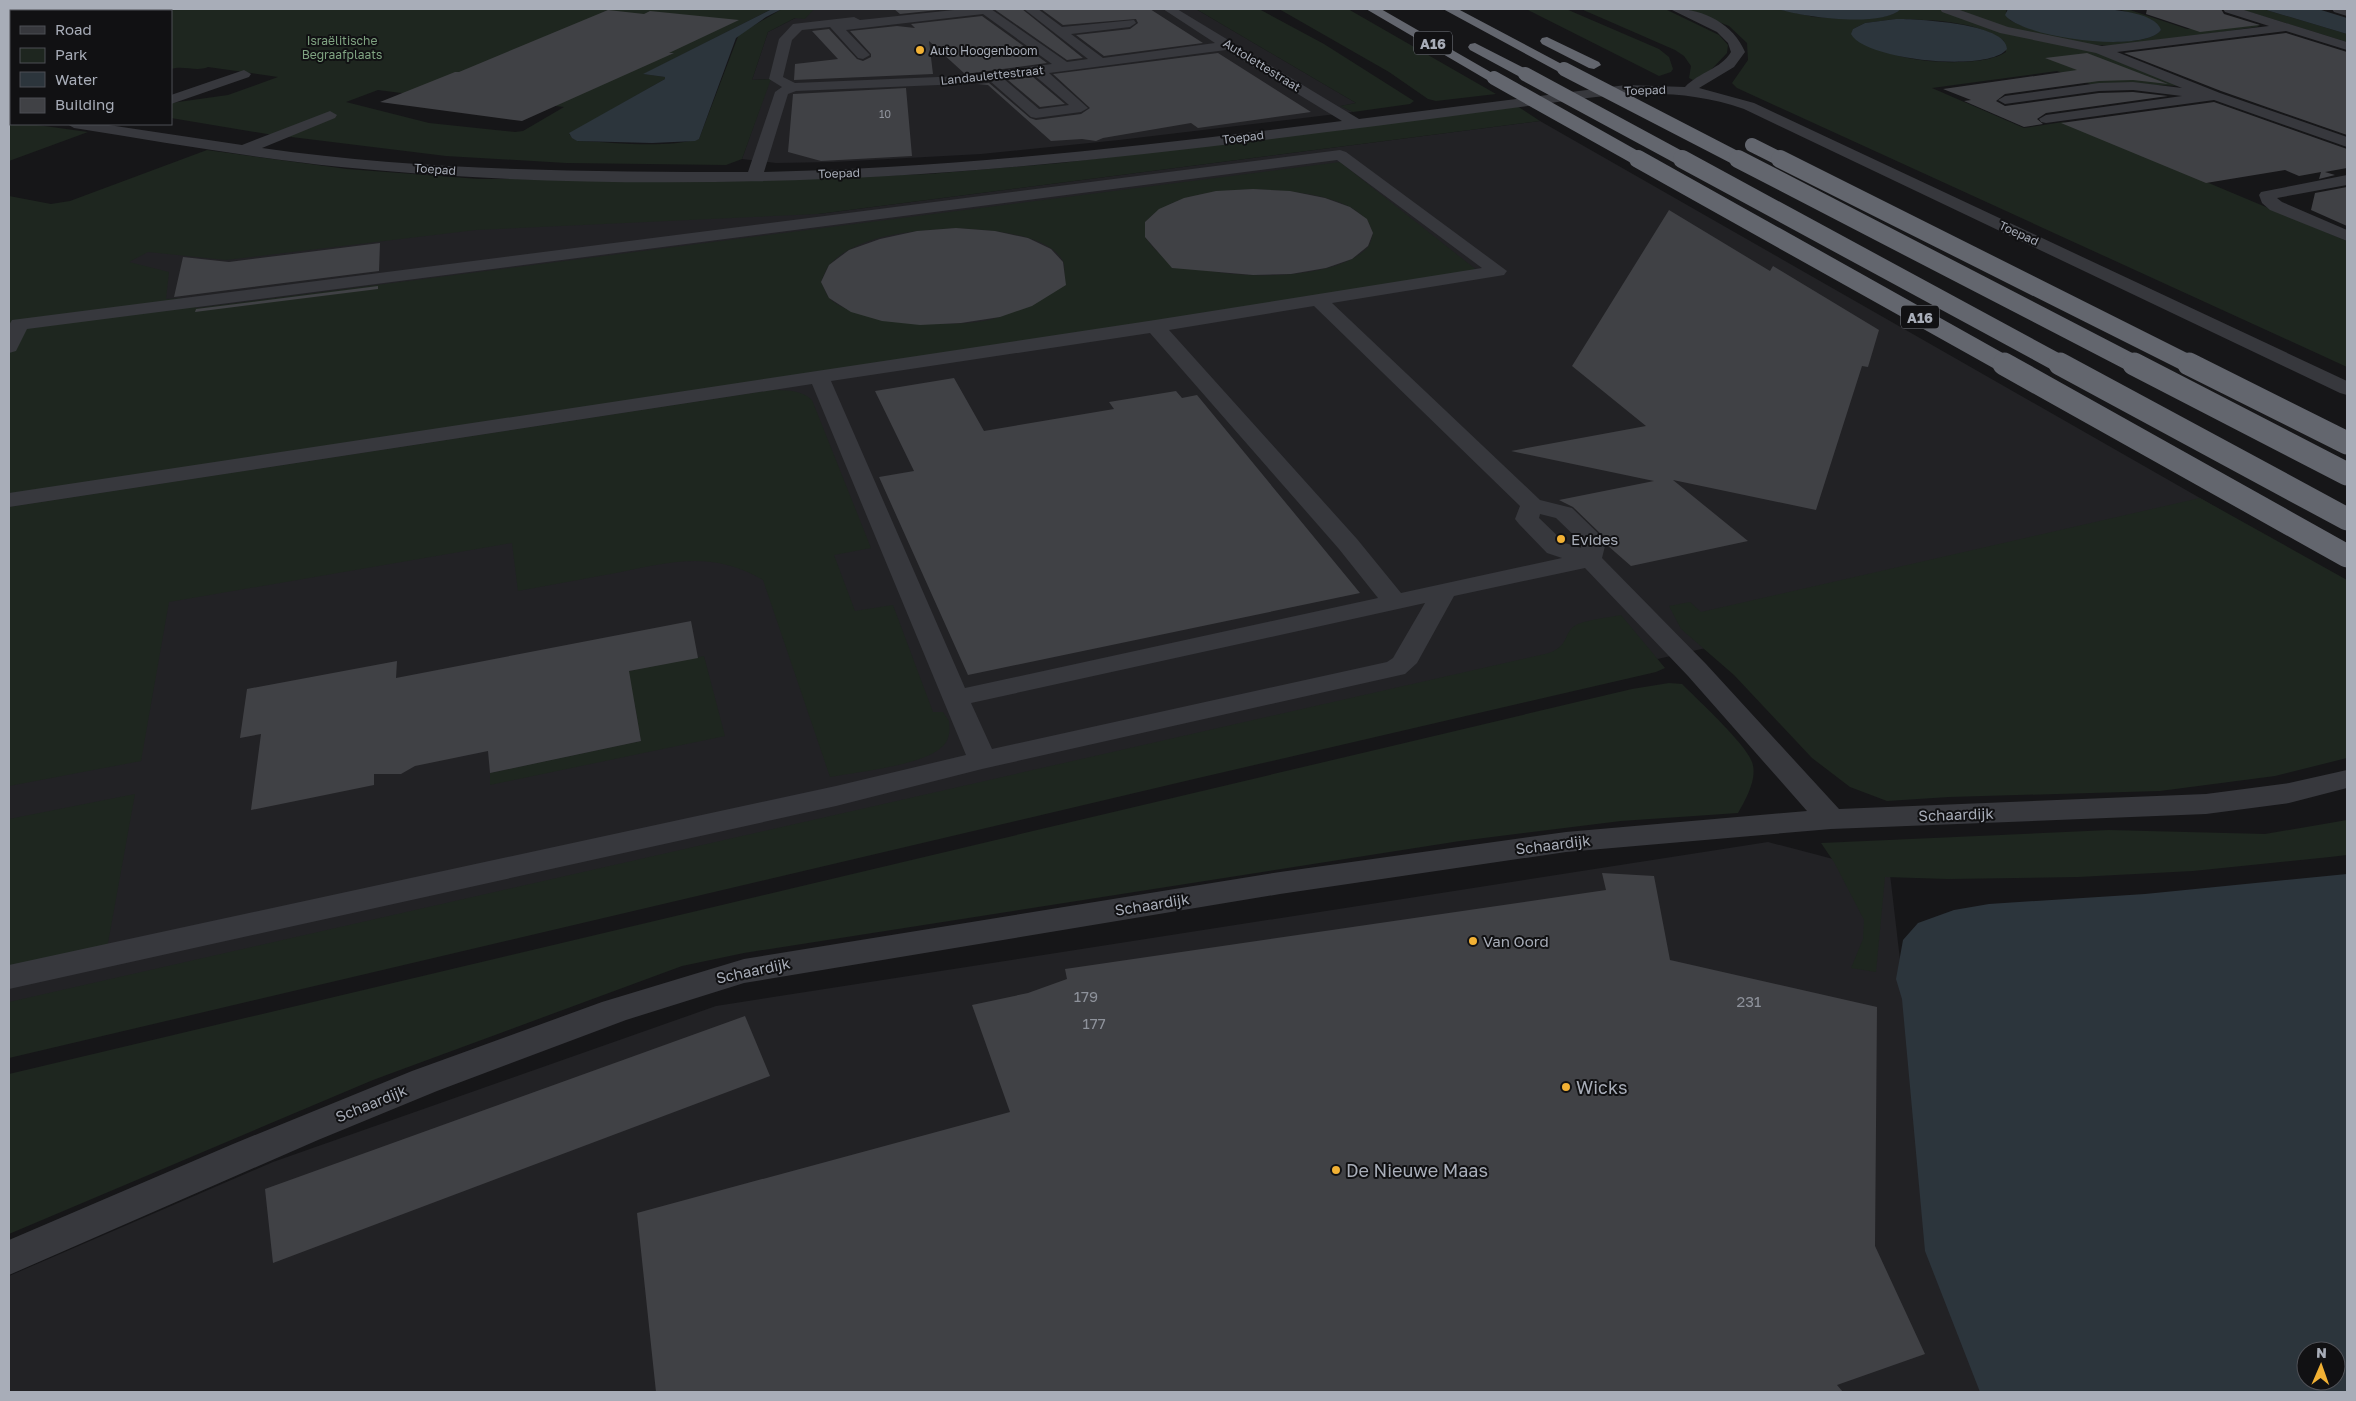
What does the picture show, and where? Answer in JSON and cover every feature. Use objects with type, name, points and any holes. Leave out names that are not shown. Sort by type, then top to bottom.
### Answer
[{"type":"highway","name":"A16","points":[[1372,9],[2347,556]]},
{"type":"highway","name":"A16","points":[[1448,9],[2347,474]]},
{"type":"highway","points":[[1534,35],[1677,107]]},
{"type":"highway","name":"A16","points":[[1465,41],[2347,519]]},
{"type":"highway","points":[[1738,138],[2347,443]]},
{"type":"street","points":[[869,9],[878,15],[945,15]]},
{"type":"street","points":[[1030,9],[1100,62]]},
{"type":"street","name":"Autolettestraat","points":[[1169,9],[1354,123]]},
{"type":"street","points":[[1676,9],[1714,25],[1732,38],[1738,52],[1724,69],[1696,82],[1690,90]]},
{"type":"street","points":[[1946,9],[2005,30],[2100,50],[2216,96],[2347,142]]},
{"type":"street","points":[[2229,9],[2347,46]]},
{"type":"street","points":[[2338,9],[2347,12]]},
{"type":"street","points":[[863,54],[836,26],[985,10],[1063,66]]},
{"type":"street","points":[[793,87],[776,79],[786,40],[798,27],[930,13],[945,15]]},
{"type":"street","points":[[1060,32],[1130,23]]},
{"type":"street","points":[[2100,50],[2288,27]]},
{"type":"street","name":"Landaulettestraat","points":[[793,87],[966,79],[1230,45]]},
{"type":"street","points":[[1026,56],[1045,54]]},
{"type":"street","points":[[952,66],[966,79]]},
{"type":"street","points":[[1714,95],[1726,76],[1724,69]]},
{"type":"street","points":[[993,76],[1036,114],[1081,108],[1037,70]]},
{"type":"street","points":[[172,100],[244,74]]},
{"type":"street","points":[[2005,100],[2099,88],[2133,86],[2216,96]]},
{"type":"street","points":[[755,176],[782,92],[793,87]]},
{"type":"street","name":"Toepad","points":[[100,125],[336,162],[473,172],[645,177],[755,176],[944,168],[1066,158],[1626,89],[1690,90],[1749,106],[2347,388]]},
{"type":"street","points":[[2046,119],[2216,96]]},
{"type":"street","points":[[245,149],[330,115]]},
{"type":"street","points":[[9,347],[19,324],[1340,155],[1498,271],[1319,301],[9,500]]},
{"type":"street","points":[[2347,180],[2267,195],[2268,199],[2276,206],[2347,236]]},
{"type":"street","points":[[1319,301],[1532,505],[1527,519],[1556,548],[1590,559],[1697,670],[1831,819]]},
{"type":"street","points":[[1155,326],[1348,544],[1394,601]]},
{"type":"street","points":[[820,377],[982,760]]},
{"type":"street","points":[[956,698],[1590,559]]},
{"type":"street","points":[[9,977],[836,796],[982,760],[1396,668],[1404,663],[1444,590]]},
{"type":"street","name":"Schaardijk","points":[[9,1258],[254,1150],[422,1082],[581,1022],[690,984],[744,971],[1251,888],[1566,842],[1698,829],[1831,819],[2206,804],[2289,793],[2347,779]]},
{"type":"shaded area","points":[[813,9],[1196,9],[1356,103],[1341,106],[1353,112],[1119,140],[981,154],[833,162],[776,163],[742,159],[770,79],[752,80],[768,32]]},
{"type":"shaded area","points":[[1540,121],[2221,510],[2233,527],[9,1037],[9,218],[818,214]]},
{"type":"shaded area","name":"De Nieuwe Maas","points":[[1768,842],[1890,874],[1934,1251],[2003,1392],[9,1392],[9,1276],[273,1162],[716,1006]]},
{"type":"green space","name":"Israëlitische Begraafplaats","points":[[772,9],[644,74],[665,77],[665,79],[569,134],[577,141],[669,144],[699,139],[739,34],[782,9],[814,9],[805,19],[795,18],[768,32],[752,80],[771,79],[742,159],[726,165],[566,163],[446,156],[267,134],[172,118],[172,103],[228,95],[278,77],[208,67],[199,69],[172,69],[172,10],[24,10]],"holes":[[[378,90],[448,99],[468,96],[564,107],[523,131],[515,132],[429,123],[346,102]]]},
{"type":"green space","points":[[1196,9],[1259,9],[1324,44],[1414,101],[1410,104],[1353,112],[1340,106],[1356,103]]},
{"type":"green space","points":[[1279,9],[1348,9],[1496,94],[1436,101],[1428,99],[1389,72]]},
{"type":"green space","points":[[1526,9],[1566,9],[1659,49],[1669,57],[1673,69],[1671,72],[1659,76]]},
{"type":"green space","points":[[1581,9],[1665,9],[1719,35],[1728,45],[1727,53],[1710,71],[1693,80],[1689,78],[1691,66],[1684,56],[1675,50]]},
{"type":"green space","points":[[1686,9],[1778,9],[1814,17],[1850,19],[1882,17],[1893,14],[1901,9],[1941,9],[2007,33],[2085,48],[2183,86],[2120,84],[2095,86],[2057,71],[1932,88],[2024,128],[2063,122],[2347,241],[2347,367],[1737,88],[1732,83],[1748,60],[1747,43],[1729,26]],"holes":[[[1896,19],[1952,22],[1980,29],[2004,41],[2006,52],[1996,57],[1968,62],[1935,62],[1906,58],[1879,47],[1853,29],[1865,23]]]},
{"type":"green space","points":[[1953,9],[2008,9],[2006,11],[2010,20],[2022,26],[2088,40],[2133,41],[2151,37],[2161,30],[2152,20],[2118,9],[2127,9],[2187,29],[2244,22],[2260,25],[2257,27],[2120,46],[2099,45],[2035,35]]},
{"type":"green space","points":[[2240,9],[2263,9],[2347,34],[2347,42]]},
{"type":"green space","points":[[1517,106],[1540,121],[818,214],[476,230],[226,260],[148,252],[129,262],[169,272],[166,299],[183,298],[197,308],[1340,162],[1478,271],[9,496],[9,196],[51,204],[70,201],[207,150],[347,169],[479,179],[767,180],[929,174],[1061,163]],"holes":[[[1253,189],[1313,195],[1343,204],[1355,210],[1367,220],[1373,233],[1370,244],[1351,260],[1326,268],[1296,274],[1264,275],[1232,274],[1202,269],[1177,262],[1158,252],[1145,237],[1145,222],[1157,212],[1182,199],[1223,191]],[[956,228],[1014,234],[1044,244],[1055,251],[1063,261],[1065,277],[1024,304],[1000,317],[984,321],[938,324],[912,323],[863,315],[844,308],[830,299],[821,282],[830,264],[857,246],[889,236]]]},
{"type":"green space","points":[[9,121],[10,125],[37,125],[88,132],[9,161]]},
{"type":"green space","points":[[772,390],[799,392],[812,400],[871,548],[834,555],[855,611],[893,605],[933,712],[943,712],[949,721],[947,740],[934,753],[890,767],[830,777],[763,580],[726,565],[691,561],[655,565],[518,591],[512,543],[169,602],[141,761],[9,786],[9,507]]},
{"type":"green space","points":[[2200,498],[2347,580],[2347,758],[2275,776],[2160,791],[1949,797],[1887,801],[1850,787],[1812,758],[1734,675],[1681,629],[1669,606],[1690,602],[1701,612]]},
{"type":"green space","points":[[1621,615],[1665,668],[1656,672],[9,1058],[9,1002],[1545,654],[1559,648],[1573,627],[1578,624]]},
{"type":"green space","points":[[704,656],[725,736],[490,785],[490,773],[641,741],[634,700],[544,718],[541,689]]},
{"type":"green space","points":[[1669,683],[1682,684],[1721,722],[1748,754],[1753,768],[1752,781],[1748,795],[1738,813],[1621,821],[1460,841],[744,953],[682,966],[373,1080],[9,1234],[9,1074],[1632,689]]},
{"type":"green space","points":[[135,794],[106,954],[9,976],[9,819]]},
{"type":"green space","points":[[2347,820],[2347,855],[2193,871],[2078,877],[1948,879],[1885,877],[1876,972],[1851,968],[1863,939],[1864,920],[1834,862],[1821,843],[2109,830],[2265,834]]},
{"type":"water","points":[[2092,8],[2116,10],[2138,14],[2153,20],[2161,30],[2150,37],[2132,41],[2083,40],[2057,36],[2016,23],[2005,15],[2008,9]]},
{"type":"water","points":[[772,9],[782,9],[766,17],[736,38],[699,139],[695,141],[652,143],[577,141],[572,138],[569,133],[665,79],[665,77],[643,74]]},
{"type":"water","points":[[1778,9],[1901,9],[1891,15],[1877,18],[1841,19],[1823,18]]},
{"type":"water","points":[[2263,9],[2318,9],[2347,18],[2347,34]]},
{"type":"water","points":[[1896,19],[1959,24],[1977,28],[1992,33],[2003,40],[2007,49],[1996,56],[1977,60],[1953,62],[1927,60],[1878,51],[1861,43],[1851,34],[1853,29],[1865,23]]},
{"type":"water","points":[[2347,874],[2347,1392],[1980,1392],[1925,1251],[1902,999],[1896,979],[1903,940],[1918,923],[1954,910],[1989,904],[2145,894]]},
{"type":"building","points":[[894,9],[948,9],[900,14]]},
{"type":"building","points":[[994,9],[1022,9],[1083,58],[1067,60]]},
{"type":"building","points":[[1041,9],[1150,9],[1203,43],[1104,56],[1076,35],[1130,29],[1138,23],[1136,19],[1063,25]]},
{"type":"building","points":[[2147,9],[2221,9],[2224,14],[2260,25],[2200,32],[2146,14]]},
{"type":"building","points":[[608,10],[644,14],[650,11],[739,20],[669,53],[674,53],[522,121],[380,102],[459,72]]},
{"type":"building","name":"Auto Hoogenboom","points":[[982,16],[1047,63],[965,74],[929,41],[933,74],[794,80],[795,64],[838,59],[812,31],[829,29],[857,59],[863,61],[871,57],[871,54],[850,31],[897,26],[915,28],[911,24]]},
{"type":"building","points":[[2286,33],[2347,52],[2347,135],[2221,91],[2124,53]]},
{"type":"building","points":[[1218,53],[1311,112],[1198,128],[1191,123],[1103,138],[1096,141],[1082,139],[1051,141],[988,85],[977,84],[989,83],[1030,118],[1036,120],[1081,114],[1090,108],[1053,74]]},
{"type":"building","points":[[2087,53],[2168,84],[2133,80],[2099,81],[2005,94],[1996,101],[2005,106],[2099,93],[2133,92],[2168,96],[2046,113],[2037,119],[2043,124],[2024,127],[1964,101],[1971,100],[1943,89],[2077,70],[2045,58]]},
{"type":"building","points":[[1033,77],[1065,104],[1040,107],[1008,80]]},
{"type":"building","points":[[906,88],[912,156],[821,161],[788,152],[793,94]]},
{"type":"building","points":[[2214,102],[2347,149],[2347,168],[2325,172],[2335,175],[2319,179],[2321,172],[2299,176],[2285,170],[2206,183],[2061,123]]},
{"type":"building","points":[[2347,187],[2347,226],[2311,210],[2315,193]]},
{"type":"building","points":[[1253,189],[1290,191],[1325,198],[1350,207],[1367,219],[1373,233],[1368,246],[1352,259],[1326,268],[1291,274],[1253,275],[1172,268],[1145,237],[1145,222],[1159,209],[1184,198],[1216,191]]},
{"type":"building","points":[[1669,210],[1770,271],[1773,266],[1879,330],[1868,367],[1862,366],[1816,510],[1673,480],[1748,541],[1631,566],[1607,545],[1607,541],[1603,536],[1573,507],[1559,500],[1654,481],[1511,451],[1646,426],[1572,366]]},
{"type":"building","points":[[956,228],[995,231],[1028,238],[1051,249],[1063,262],[1066,285],[1032,306],[1000,317],[961,323],[920,325],[882,321],[851,312],[829,298],[821,282],[829,265],[849,250],[880,239],[917,231]]},
{"type":"building","points":[[380,243],[379,271],[174,297],[183,257],[229,262]]},
{"type":"building","points":[[378,286],[378,289],[195,312],[196,309]]},
{"type":"building","points":[[954,378],[984,431],[1114,409],[1109,402],[1176,391],[1182,398],[1197,395],[1360,593],[968,675],[879,477],[914,471],[875,391]]},
{"type":"building","points":[[691,621],[698,658],[629,671],[641,741],[490,773],[488,751],[415,766],[401,774],[374,774],[374,785],[251,810],[261,734],[240,738],[247,689],[397,661],[396,678]]},
{"type":"building","name":"De Nieuwe Maas","points":[[1602,873],[1654,876],[1670,960],[1877,1007],[1875,1246],[1925,1354],[1837,1385],[1843,1392],[656,1392],[637,1213],[1010,1112],[972,1005],[1028,993],[1067,979],[1065,969],[1606,890]]},
{"type":"building","points":[[745,1016],[770,1076],[273,1263],[265,1189]]},
{"type":"waterway","points":[[98,10],[102,9]]},
{"type":"place","name":"Auto Hoogenboom","points":[[920,50]]},
{"type":"place","name":"Evides","points":[[1561,539]]},
{"type":"place","name":"Van Oord","points":[[1473,941]]},
{"type":"place","name":"Wicks","points":[[1566,1087]]},
{"type":"place","name":"De Nieuwe Maas","points":[[1336,1170]]}]
